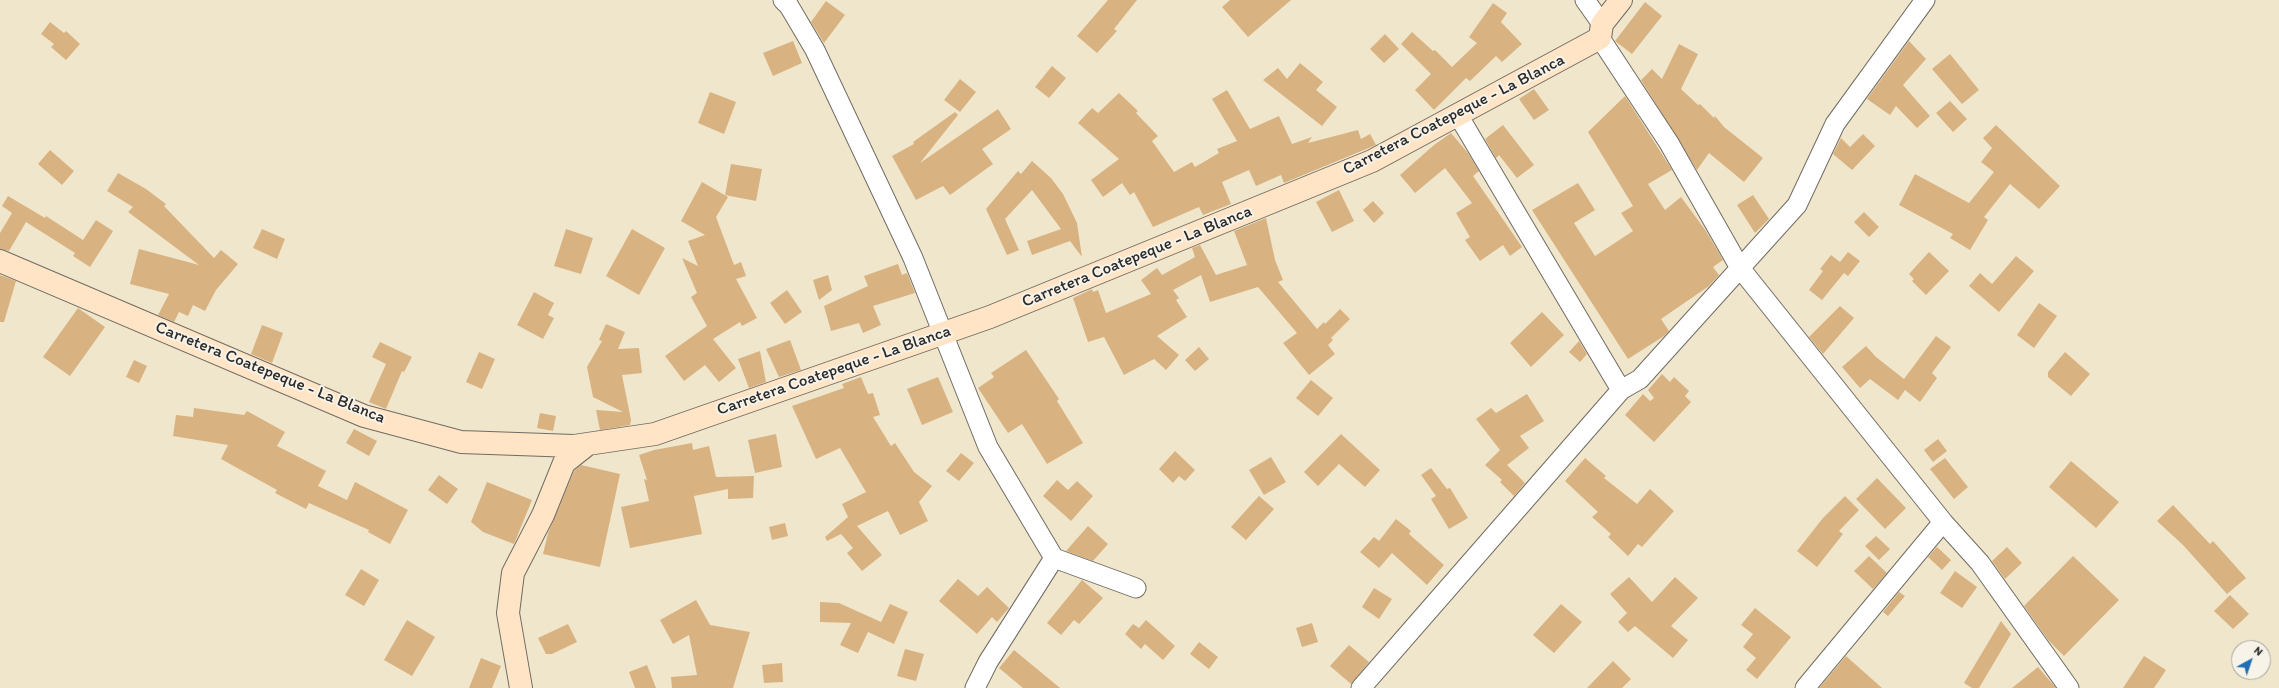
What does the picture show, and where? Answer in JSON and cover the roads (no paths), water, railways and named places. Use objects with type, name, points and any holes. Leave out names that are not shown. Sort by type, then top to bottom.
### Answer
[{"type":"main road","name":"Carretera Coatepeque - La Blanca","points":[[0,261],[364,416],[461,442],[574,446],[655,434],[990,317],[1372,161],[1458,115],[1601,31],[1621,0]]},
{"type":"main road","points":[[521,688],[508,613],[513,573],[543,515],[564,464],[588,444]]},
{"type":"street","points":[[783,0],[789,6],[815,50],[913,258],[944,332],[988,447],[1054,558],[1136,588]]},
{"type":"street","points":[[1585,0],[1601,31],[1669,143],[1740,268],[1943,522],[1980,563],[2068,688]]},
{"type":"street","points":[[1361,688],[1621,390],[1640,379],[1796,205],[1835,124],[1925,0]]},
{"type":"street","points":[[1458,115],[1621,390]]},
{"type":"street","points":[[1805,688],[1943,522]]},
{"type":"street","points":[[975,688],[988,662],[1054,558]]}]
